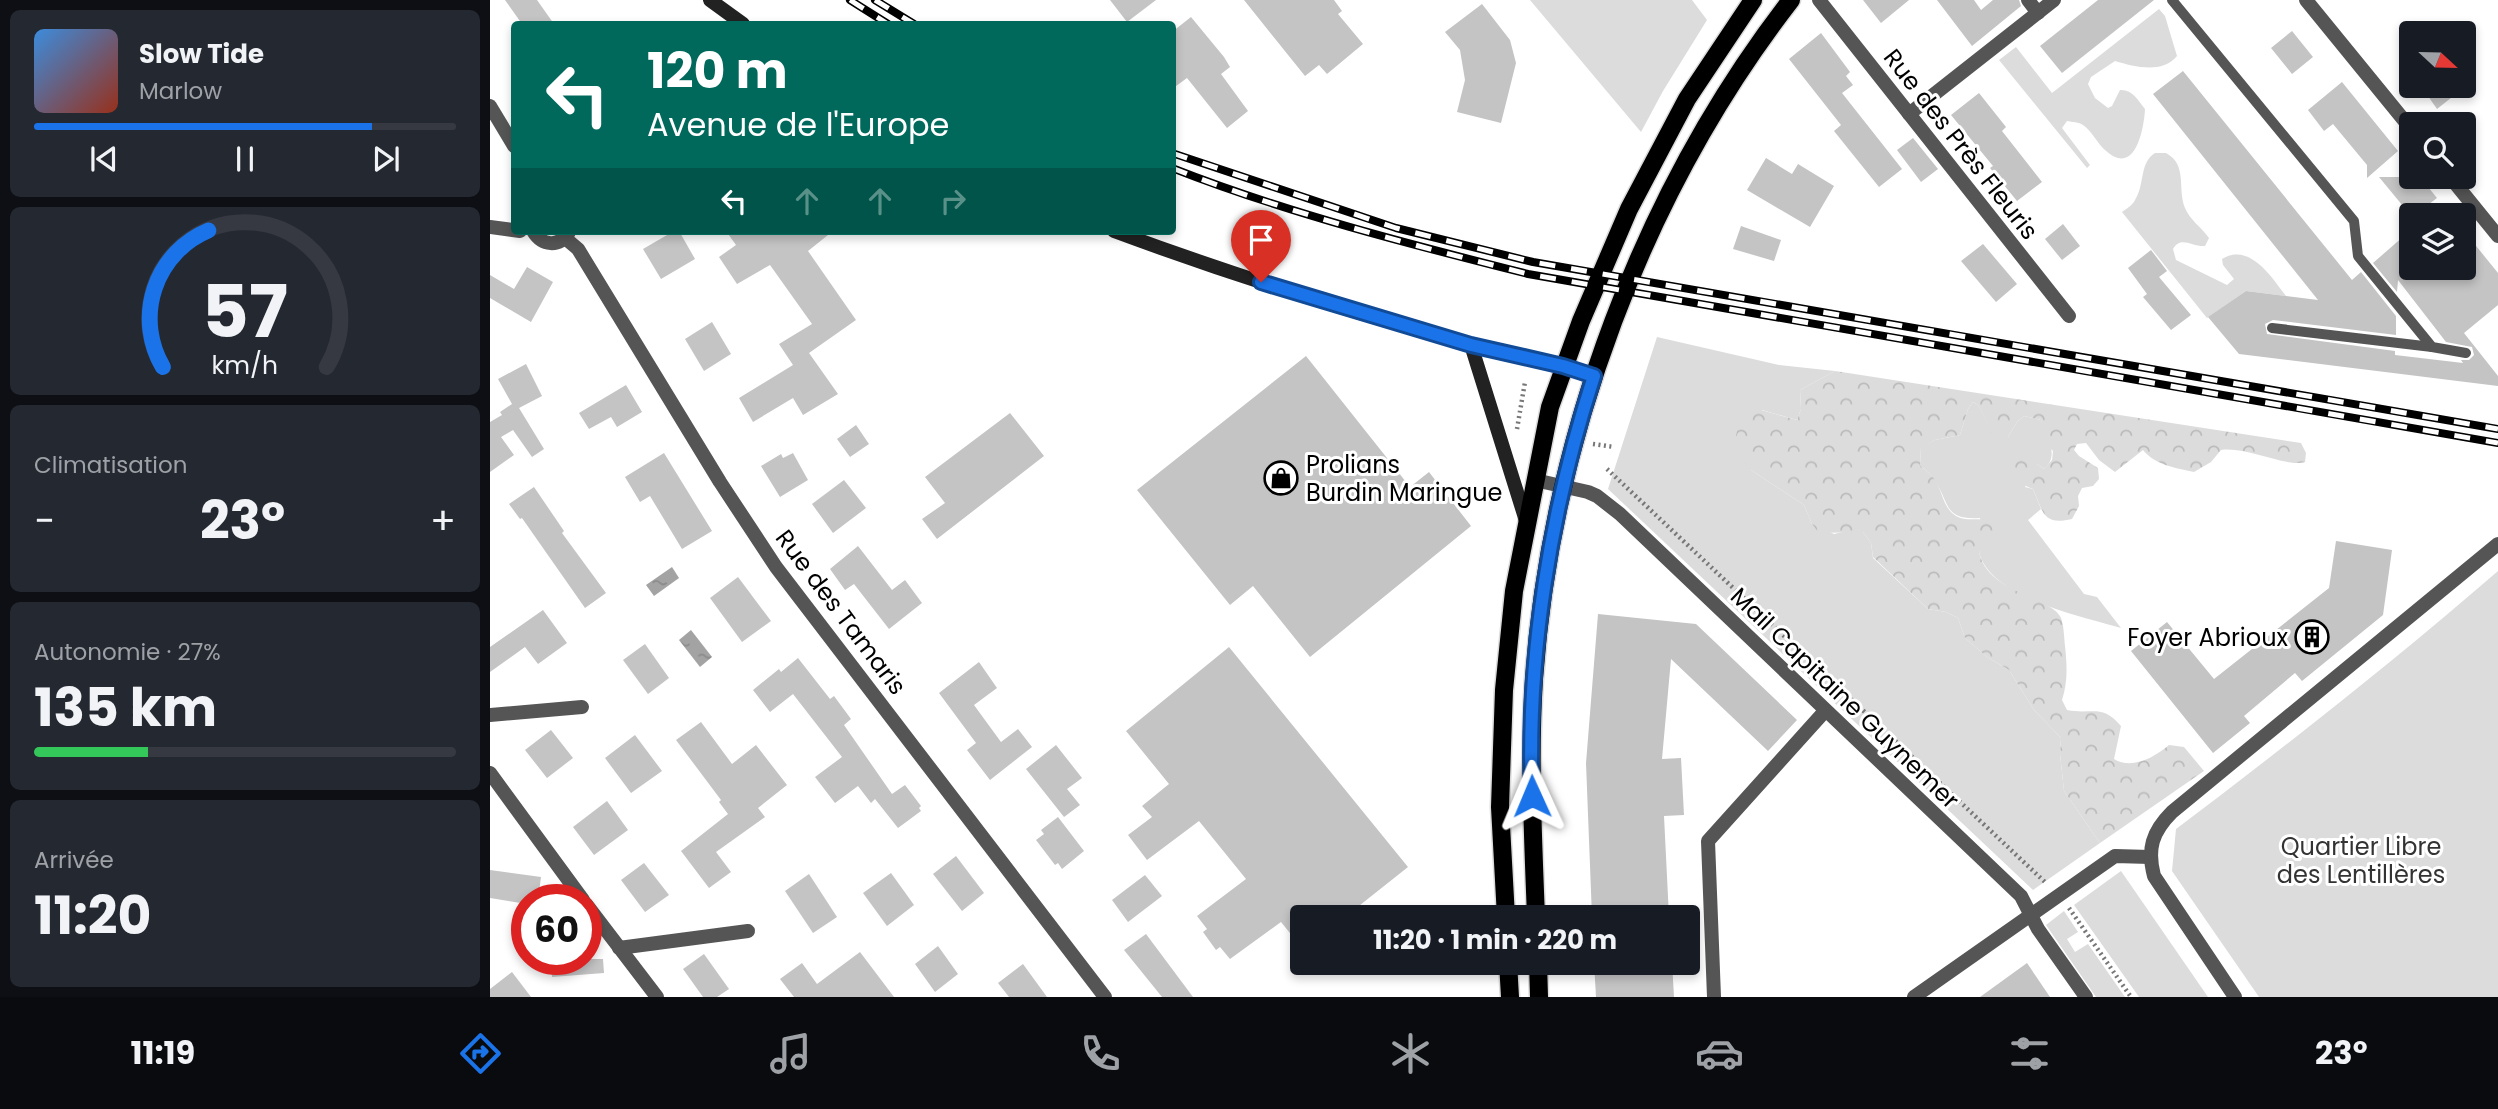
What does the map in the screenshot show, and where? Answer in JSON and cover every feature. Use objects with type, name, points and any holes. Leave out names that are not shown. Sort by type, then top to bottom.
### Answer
[{"type":"main road","points":[[710,0],[739,21]]},
{"type":"main road","points":[[1505,905],[1500,807],[1504,690],[1514,592],[1550,407],[1563,366],[1629,209],[1688,99],[1754,0]]},
{"type":"main road","points":[[1536,905],[1531,771],[1534,678],[1547,570],[1564,485],[1594,376],[1653,229],[1694,148],[1721,101],[1791,0]]},
{"type":"main road","points":[[1125,235],[1199,262],[1471,345],[1563,366],[1594,376]]},
{"type":"main road","points":[[1471,345],[1527,521]]},
{"type":"main road","points":[[1509,975],[1510,997]]},
{"type":"main road","points":[[1538,975],[1539,997]]},
{"type":"street","name":"Rue des Près Fleuris","points":[[1818,0],[2069,316]]},
{"type":"street","points":[[2028,0],[2038,13]]},
{"type":"street","points":[[1909,114],[2054,0]]},
{"type":"street","points":[[2306,0],[2399,114]]},
{"type":"street","points":[[490,106],[511,141]]},
{"type":"street","points":[[2460,189],[2498,236]]},
{"type":"street","points":[[490,227],[511,230]]},
{"type":"street","points":[[536,235],[548,244],[554,244],[566,235]]},
{"type":"street","name":"Rue des Tamaris","points":[[568,235],[720,482],[776,567],[1105,997]]},
{"type":"street","name":"Mail Capitaine Guynemer","points":[[1535,480],[1564,485],[1597,496],[1620,514],[2021,896],[2038,929],[2086,997]]},
{"type":"street","points":[[2235,997],[2160,888],[2150,857],[2153,834],[2172,812],[2498,544]]},
{"type":"street","points":[[490,715],[582,707]]},
{"type":"street","points":[[1714,997],[1708,841],[1825,711]]},
{"type":"street","points":[[490,774],[572,884]]},
{"type":"street","points":[[1914,997],[2115,856],[2150,857]]},
{"type":"street","points":[[602,925],[657,997]]},
{"type":"street","points":[[619,948],[748,931]]},
{"type":"lane","points":[[2172,0],[2354,221],[2358,256],[2432,347]]},
{"type":"lane","points":[[2272,328],[2466,353]]},
{"type":"path","points":[[1516,439],[1525,382]]},
{"type":"path","points":[[1592,443],[1614,447]]},
{"type":"path","name":"Mail Capitaine Guynemer","points":[[1607,468],[2058,896],[2131,997]]},
{"type":"green space","points":[[1530,0],[1692,0],[1707,20],[1641,132]]},
{"type":"green space","points":[[2159,9],[2165,16],[2177,56],[2164,65],[2148,68],[2115,61],[2091,77],[2088,84],[2095,98],[2108,108],[2112,106],[2120,90],[2124,90],[2131,93],[2145,109],[2140,138],[2131,155],[2124,158],[2115,157],[2080,123],[2067,121],[2062,128],[2090,165],[2087,168],[1999,60],[2016,47],[2052,93]]},
{"type":"green space","points":[[2155,153],[2166,153],[2177,164],[2185,208],[2209,238],[2205,246],[2183,242],[2176,245],[2173,249],[2176,260],[2227,285],[2234,279],[2223,265],[2222,259],[2242,255],[2259,264],[2286,296],[2246,291],[2207,318],[2122,212],[2134,202],[2144,168]]},
{"type":"green space","points":[[1657,337],[1779,365],[1835,371],[1800,390],[1801,409],[1797,420],[1762,410],[1751,470],[1804,505],[1812,524],[1834,534],[1863,532],[1871,543],[1873,558],[1928,609],[1946,612],[1958,618],[1965,638],[1987,657],[2009,670],[2034,710],[2061,738],[2064,791],[2100,843],[2033,890],[1608,489]]},
{"type":"green space","points":[[1835,371],[2301,443],[2306,453],[2305,462],[2288,462],[2243,451],[2221,450],[2211,462],[2194,472],[2160,462],[2143,450],[2115,472],[2099,460],[2086,443],[2077,444],[2074,450],[2098,468],[2099,479],[2093,486],[2082,488],[2078,496],[2079,506],[2072,519],[2062,521],[2050,519],[2045,515],[2033,489],[2020,482],[2013,472],[2015,460],[2027,451],[2034,455],[2037,464],[2044,469],[2052,460],[2053,451],[2046,444],[2041,420],[2024,416],[2008,437],[1994,437],[1978,405],[1973,402],[1960,435],[1935,440],[1921,448],[1920,465],[1936,481],[1952,513],[1961,518],[1988,520],[1999,527],[1994,546],[1979,552],[1994,577],[2006,586],[2045,604],[2061,618],[2067,667],[2062,700],[2067,710],[2102,712],[2121,726],[2114,759],[2136,763],[2150,758],[2169,745],[2184,747],[2204,771],[2100,843],[2064,791],[2061,738],[2034,710],[2009,670],[1987,657],[1965,638],[1958,618],[1946,612],[1928,609],[1873,557],[1871,543],[1863,532],[1819,533],[1804,505],[1751,470],[1734,446],[1738,426],[1748,411],[1761,410],[1797,420],[1801,409],[1800,390]]},
{"type":"green space","points":[[1973,402],[1978,405],[1988,424],[2008,437],[2024,416],[2041,420],[2052,452],[2049,464],[2044,469],[2037,464],[2025,487],[2033,489],[2041,509],[2028,520],[2084,594],[2097,597],[2121,628],[2039,603],[2000,582],[1987,568],[1979,552],[1985,548],[1980,518],[1954,514],[1934,479],[1920,465],[1921,447],[1935,440],[1960,435]]},
{"type":"green space","name":"Quartier Libre des Lentillères","points":[[2498,571],[2498,997],[2259,997],[2172,871],[2176,829],[2339,703]]},
{"type":"green space","points":[[2121,871],[2208,997],[2139,997],[2074,905]]},
{"type":"green space","points":[[2064,911],[2078,932],[2067,939],[2075,952],[2088,944],[2125,997],[2096,997],[2046,925]]},
{"type":"water","points":[[672,567],[679,578],[654,596],[646,585]]},
{"type":"water","points":[[691,630],[712,657],[700,667],[679,640]]},
{"type":"building","points":[[505,0],[537,0],[552,21],[520,21]]},
{"type":"building","points":[[1110,0],[1156,0],[1128,21]]},
{"type":"building","points":[[1244,0],[1334,0],[1342,11],[1338,14],[1363,44],[1327,74],[1319,65],[1305,76]]},
{"type":"building","points":[[1863,0],[1909,0],[1881,23]]},
{"type":"building","points":[[1937,0],[1974,0],[1981,10],[1993,0],[2019,0],[2021,6],[1972,46]]},
{"type":"building","points":[[2098,0],[2154,0],[2062,73],[2040,46]]},
{"type":"building","points":[[1482,4],[1510,40],[1516,63],[1501,123],[1457,112],[1465,80],[1460,50],[1445,32]]},
{"type":"building","points":[[1191,17],[1230,67],[1221,74],[1248,111],[1227,128],[1187,78],[1176,86],[1176,29]]},
{"type":"building","points":[[2292,31],[2313,57],[2292,74],[2271,48]]},
{"type":"building","points":[[1821,33],[1850,72],[1846,76],[1853,85],[1842,93],[1902,169],[1879,187],[1834,131],[1841,125],[1789,59]]},
{"type":"building","points":[[2183,71],[2352,280],[2361,272],[2396,316],[2396,335],[2273,320],[2265,324],[2267,334],[2463,363],[2461,360],[2469,360],[2474,355],[2472,347],[2446,342],[2398,280],[2397,292],[2373,263],[2399,240],[2399,280],[2476,280],[2476,246],[2498,273],[2498,305],[2464,333],[2498,376],[2498,386],[2239,354],[2208,317],[2246,291],[2318,300],[2153,94]]},
{"type":"building","points":[[2342,82],[2398,151],[2367,178],[2367,165],[2333,124],[2324,131],[2308,110]]},
{"type":"building","points":[[1979,93],[2006,127],[2002,131],[2042,182],[2017,201],[1990,168],[1993,166],[1951,115]]},
{"type":"building","points":[[2429,98],[2451,98],[2437,109]]},
{"type":"building","points":[[1913,138],[1938,169],[1921,182],[1897,150]]},
{"type":"building","points":[[1766,158],[1792,174],[1798,164],[1834,186],[1810,227],[1747,190]]},
{"type":"building","points":[[2379,177],[2399,177],[2399,189],[2430,189],[2437,198],[2430,203],[2400,203]]},
{"type":"building","points":[[2063,224],[2080,246],[2062,260],[2045,239]]},
{"type":"building","points":[[1741,226],[1781,240],[1774,261],[1733,249]]},
{"type":"building","points":[[667,235],[681,235],[695,259],[661,279],[643,249]]},
{"type":"building","points":[[729,235],[828,235],[808,251],[856,320],[809,353],[838,394],[803,415],[793,398],[753,422],[739,398],[793,365],[779,344],[812,324],[770,265],[737,284],[719,257],[736,245]]},
{"type":"building","points":[[1983,244],[2017,284],[1996,302],[1961,261]]},
{"type":"building","points":[[2151,250],[2167,271],[2159,277],[2191,315],[2171,330],[2143,297],[2147,294],[2128,268]]},
{"type":"building","points":[[527,267],[553,282],[531,322],[490,298],[490,275],[514,289]]},
{"type":"building","points":[[712,322],[731,354],[704,371],[685,339]]},
{"type":"building","points":[[1306,356],[1410,487],[1429,472],[1471,526],[1310,657],[1253,586],[1230,605],[1137,490]]},
{"type":"building","points":[[526,364],[542,396],[519,408],[544,449],[532,457],[513,430],[501,437],[514,455],[490,472],[490,422],[502,415],[500,412],[512,404],[498,379]]},
{"type":"building","points":[[626,385],[642,412],[617,427],[611,417],[589,429],[579,413]]},
{"type":"building","points":[[1010,413],[1044,456],[937,539],[922,519],[945,503],[925,477]]},
{"type":"building","points":[[856,425],[869,444],[850,457],[837,439]]},
{"type":"building","points":[[664,453],[712,531],[682,549],[650,496],[640,502],[625,477]]},
{"type":"building","points":[[793,453],[808,480],[780,497],[761,466],[781,454],[783,458]]},
{"type":"building","points":[[844,480],[866,508],[833,533],[812,504]]},
{"type":"building","points":[[534,487],[564,531],[562,533],[606,593],[585,608],[522,518],[520,519],[509,504]]},
{"type":"building","name":"Foyer Abrioux","points":[[2336,541],[2392,550],[2383,615],[2302,681],[2295,673],[2244,716],[2250,723],[2213,753],[2131,651],[2167,622],[2214,679],[2329,588]]},
{"type":"building","points":[[858,546],[892,590],[905,580],[922,603],[889,629],[854,584],[845,590],[830,569]]},
{"type":"building","points":[[738,577],[771,621],[742,642],[710,598]]},
{"type":"building","points":[[543,610],[567,643],[538,664],[525,647],[490,672],[490,647]]},
{"type":"building","points":[[1598,614],[1696,624],[1797,720],[1768,751],[1671,659],[1662,759],[1681,758],[1684,815],[1664,816],[1668,905],[1592,905],[1586,763]]},
{"type":"building","points":[[645,644],[669,678],[648,694],[623,660]]},
{"type":"building","points":[[1229,647],[1408,867],[1360,905],[1290,905],[1290,933],[1281,922],[1230,959],[1220,947],[1216,950],[1203,932],[1207,929],[1197,916],[1246,879],[1199,821],[1147,860],[1128,835],[1152,817],[1142,806],[1169,784],[1126,731]]},
{"type":"building","points":[[798,658],[830,699],[834,696],[851,719],[844,725],[892,794],[905,785],[921,806],[921,811],[898,828],[875,799],[871,803],[858,786],[835,803],[815,777],[842,757],[793,694],[770,712],[753,690]]},
{"type":"building","points":[[979,662],[997,688],[974,705],[1001,742],[1018,729],[1032,747],[990,780],[967,750],[976,743],[939,693]]},
{"type":"building","points":[[701,722],[732,764],[756,745],[787,785],[758,808],[765,817],[716,852],[731,872],[709,888],[681,851],[728,814],[719,802],[721,800],[676,740]]},
{"type":"building","points":[[551,730],[573,758],[547,778],[525,750]]},
{"type":"building","points":[[635,735],[662,771],[631,793],[605,758]]},
{"type":"building","points":[[1056,745],[1082,778],[1067,789],[1080,805],[1064,817],[1026,769]]},
{"type":"building","points":[[607,801],[628,830],[594,855],[573,827]]},
{"type":"building","points":[[1058,817],[1084,851],[1062,869],[1058,863],[1055,865],[1036,840],[1044,834],[1041,830]]},
{"type":"building","points":[[956,856],[984,893],[962,911],[933,874]]},
{"type":"building","points":[[644,863],[669,895],[645,912],[621,880]]},
{"type":"building","points":[[490,870],[541,877],[540,884],[511,884],[511,901],[490,898]]},
{"type":"building","points":[[891,873],[914,905],[887,926],[863,893]]},
{"type":"building","points":[[809,874],[837,917],[813,933],[785,891]]},
{"type":"building","points":[[1145,875],[1162,896],[1128,922],[1112,900]]},
{"type":"building","points":[[1146,934],[1193,997],[1162,997],[1124,950]]},
{"type":"building","points":[[938,946],[958,974],[935,992],[915,964]]},
{"type":"building","points":[[860,952],[894,997],[794,997],[780,979],[802,963],[817,984]]},
{"type":"building","points":[[704,954],[729,989],[717,997],[703,997],[683,969]]},
{"type":"building","points":[[2027,963],[2050,997],[1980,997]]},
{"type":"building","points":[[1023,964],[1047,997],[1009,997],[998,983]]},
{"type":"building","points":[[511,973],[531,997],[490,997],[490,989]]},
{"type":"building","points":[[1595,975],[1673,975],[1674,997],[1596,997]]},
{"type":"railway","points":[[850,0],[883,21]]},
{"type":"railway","points":[[875,0],[909,21]]},
{"type":"railway","points":[[1176,154],[1396,228],[1533,262],[2498,429]]},
{"type":"railway","points":[[1176,169],[1304,213],[1528,274],[2498,443]]},
{"type":"place","name":"Prolians Burdin Maringue","points":[[1281,478]]},
{"type":"place","name":"Foyer Abrioux","points":[[2312,637]]},
{"type":"route","points":[[1261,282],[1471,345],[1563,366],[1594,376],[1564,485],[1547,570],[1534,678],[1532,796]]}]
